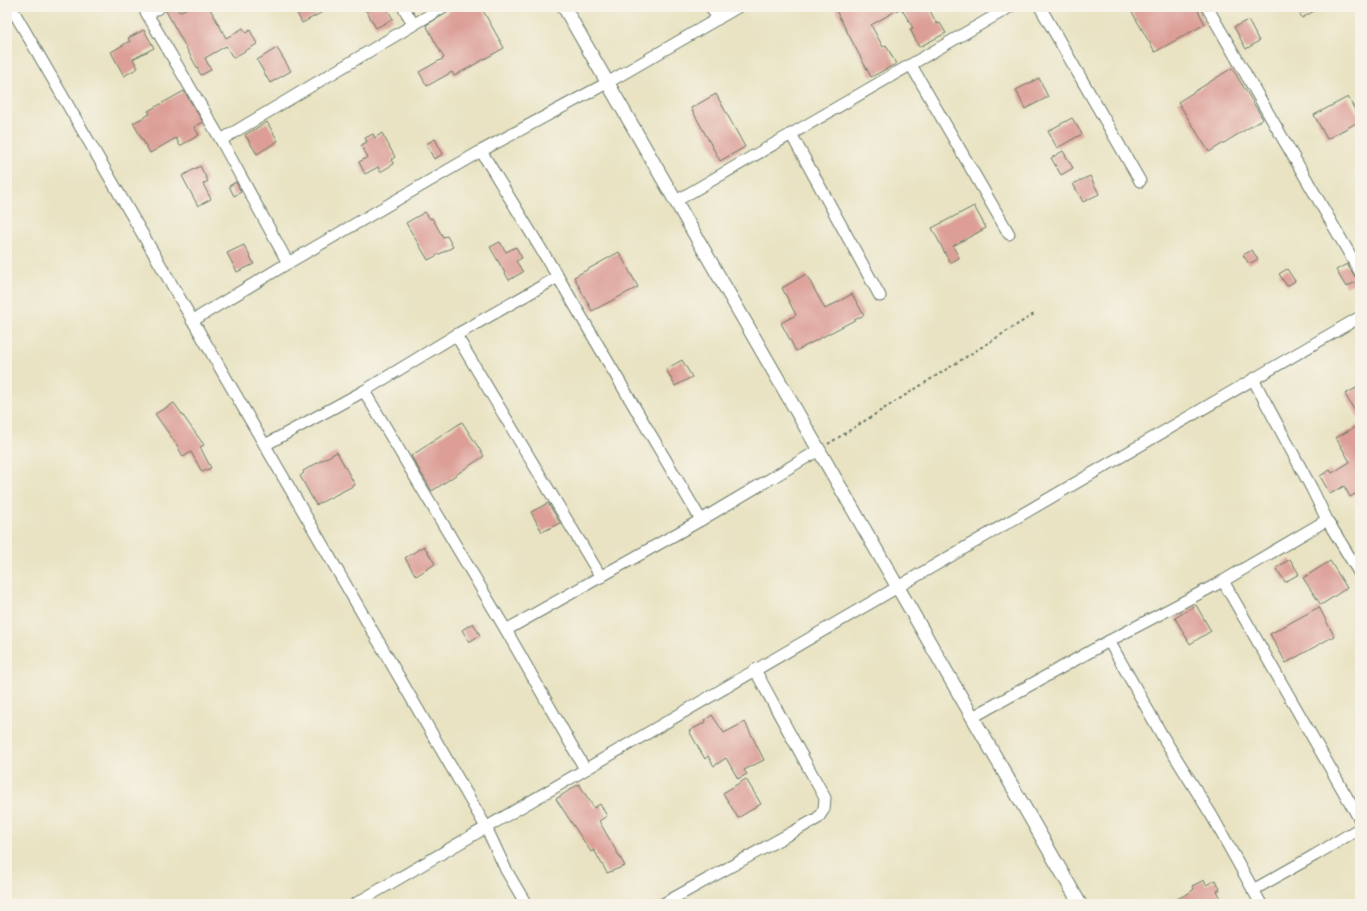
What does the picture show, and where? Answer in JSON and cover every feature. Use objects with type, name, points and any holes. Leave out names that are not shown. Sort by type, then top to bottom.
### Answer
[{"type":"street","points":[[10,7],[486,827],[506,870],[526,904]]},
{"type":"street","points":[[160,7],[145,10],[221,140],[288,263]]},
{"type":"street","points":[[403,7],[414,25]]},
{"type":"street","points":[[221,140],[443,7]]},
{"type":"street","points":[[564,7],[1080,904]]},
{"type":"street","points":[[711,7],[718,19]]},
{"type":"street","points":[[192,321],[288,263],[481,151],[607,83],[738,7]]},
{"type":"street","points":[[676,201],[1010,7]]},
{"type":"street","points":[[1040,7],[1140,181]]},
{"type":"street","points":[[1207,7],[1360,272]]},
{"type":"street","points":[[911,65],[1008,234]]},
{"type":"street","points":[[791,134],[880,296]]},
{"type":"street","points":[[481,151],[558,277],[701,520]]},
{"type":"street","points":[[265,445],[364,391],[456,334],[558,277]]},
{"type":"street","points":[[362,902],[486,827],[1360,317]]},
{"type":"street","points":[[456,334],[601,577]]},
{"type":"street","points":[[1253,379],[1327,520],[1360,574]]},
{"type":"street","points":[[364,391],[506,630],[585,770]]},
{"type":"street","points":[[506,630],[701,520],[819,450]]},
{"type":"street","points":[[973,717],[1109,641],[1223,581],[1327,520]]},
{"type":"street","points":[[1223,581],[1360,820]]},
{"type":"street","points":[[1109,641],[1163,737],[1212,816],[1261,904]]},
{"type":"street","points":[[663,904],[818,818],[824,809],[825,798],[755,670]]},
{"type":"street","points":[[1254,890],[1360,828]]},
{"type":"path","points":[[819,450],[1034,314]]},
{"type":"building","points":[[176,7],[179,12],[189,7],[209,7],[226,38],[243,28],[246,33],[250,30],[257,44],[233,58],[226,46],[205,58],[211,70],[201,75],[166,11]]},
{"type":"building","points":[[294,7],[332,7],[302,23]]},
{"type":"building","points":[[364,7],[386,7],[393,19],[376,28]]},
{"type":"building","points":[[453,7],[481,7],[504,48],[454,76],[452,72],[427,86],[419,72],[444,58],[426,25],[447,13]]},
{"type":"building","points":[[834,7],[928,7],[937,24],[940,23],[946,33],[919,47],[910,29],[913,28],[901,8],[871,25],[883,47],[886,45],[896,64],[871,77]]},
{"type":"building","points":[[1129,7],[1196,7],[1205,24],[1155,52]]},
{"type":"building","points":[[1296,7],[1321,7],[1302,18]]},
{"type":"building","points":[[1248,20],[1259,41],[1246,49],[1234,27]]},
{"type":"building","points":[[144,30],[154,48],[133,59],[138,68],[124,76],[111,52],[130,41],[128,38]]},
{"type":"building","points":[[277,48],[291,71],[270,83],[257,60]]},
{"type":"building","points":[[1232,68],[1263,119],[1209,152],[1178,102]]},
{"type":"building","points":[[1039,78],[1048,97],[1025,109],[1016,90]]},
{"type":"building","points":[[184,91],[203,122],[194,127],[199,135],[180,146],[176,138],[150,153],[133,123],[150,114],[148,111]]},
{"type":"building","points":[[716,94],[745,147],[720,161],[691,108]]},
{"type":"building","points":[[1348,97],[1360,121],[1327,139],[1314,115]]},
{"type":"building","points":[[1072,118],[1082,134],[1057,148],[1048,131]]},
{"type":"building","points":[[267,122],[278,141],[257,154],[245,135]]},
{"type":"building","points":[[382,133],[395,157],[391,160],[394,164],[380,172],[378,167],[365,174],[359,162],[368,157],[361,145],[367,142],[365,138],[373,134],[375,138]]},
{"type":"building","points":[[435,139],[443,154],[434,159],[426,144]]},
{"type":"building","points":[[1063,151],[1073,168],[1061,175],[1051,158]]},
{"type":"building","points":[[200,166],[208,181],[203,184],[211,199],[198,206],[182,176]]},
{"type":"building","points":[[1090,176],[1099,194],[1083,202],[1073,184]]},
{"type":"building","points":[[236,182],[241,192],[234,196],[229,186]]},
{"type":"building","points":[[974,206],[986,228],[953,246],[959,258],[950,263],[932,228]]},
{"type":"building","points":[[425,212],[430,219],[432,218],[443,237],[447,236],[453,247],[428,260],[406,223]]},
{"type":"building","points":[[500,242],[506,252],[516,247],[522,258],[516,261],[523,272],[509,280],[490,247]]},
{"type":"building","points":[[244,245],[254,264],[237,272],[227,253]]},
{"type":"building","points":[[1252,250],[1258,259],[1249,264],[1243,255]]},
{"type":"building","points":[[619,252],[638,287],[592,311],[574,277]]},
{"type":"building","points":[[1347,264],[1358,281],[1346,287],[1336,270]]},
{"type":"building","points":[[1287,269],[1295,281],[1287,286],[1279,274]]},
{"type":"building","points":[[806,274],[825,309],[852,294],[864,315],[796,351],[781,323],[796,315],[782,288]]},
{"type":"building","points":[[682,360],[692,377],[675,386],[666,369]]},
{"type":"building","points":[[1360,386],[1360,420],[1345,394]]},
{"type":"building","points":[[174,403],[204,445],[200,447],[211,468],[202,472],[191,452],[183,457],[177,445],[155,414]]},
{"type":"building","points":[[462,422],[484,456],[432,491],[411,456]]},
{"type":"building","points":[[1360,424],[1360,491],[1350,497],[1344,486],[1330,494],[1320,476],[1330,470],[1332,473],[1350,462],[1336,438]]},
{"type":"building","points":[[337,452],[355,485],[316,505],[300,476],[304,473],[303,471]]},
{"type":"building","points":[[548,503],[560,523],[542,532],[531,512]]},
{"type":"building","points":[[424,546],[435,564],[416,576],[405,558]]},
{"type":"building","points":[[1290,559],[1299,574],[1285,582],[1276,568]]},
{"type":"building","points":[[1330,561],[1347,588],[1321,605],[1303,578]]},
{"type":"building","points":[[1196,605],[1211,631],[1190,644],[1175,618]]},
{"type":"building","points":[[1319,607],[1334,636],[1286,663],[1270,634]]},
{"type":"building","points":[[473,623],[480,635],[469,642],[462,630]]},
{"type":"building","points":[[712,715],[724,733],[745,722],[764,760],[744,770],[747,774],[738,779],[726,758],[714,766],[708,756],[705,759],[689,731],[706,722],[705,720]]},
{"type":"building","points":[[746,779],[761,804],[738,818],[723,793]]},
{"type":"building","points":[[579,784],[594,808],[600,804],[607,816],[599,821],[625,866],[607,873],[594,850],[591,852],[556,799]]},
{"type":"building","points":[[1204,880],[1206,885],[1216,880],[1220,889],[1217,891],[1222,900],[1213,904],[1167,904],[1189,893],[1194,889],[1192,886]]}]
